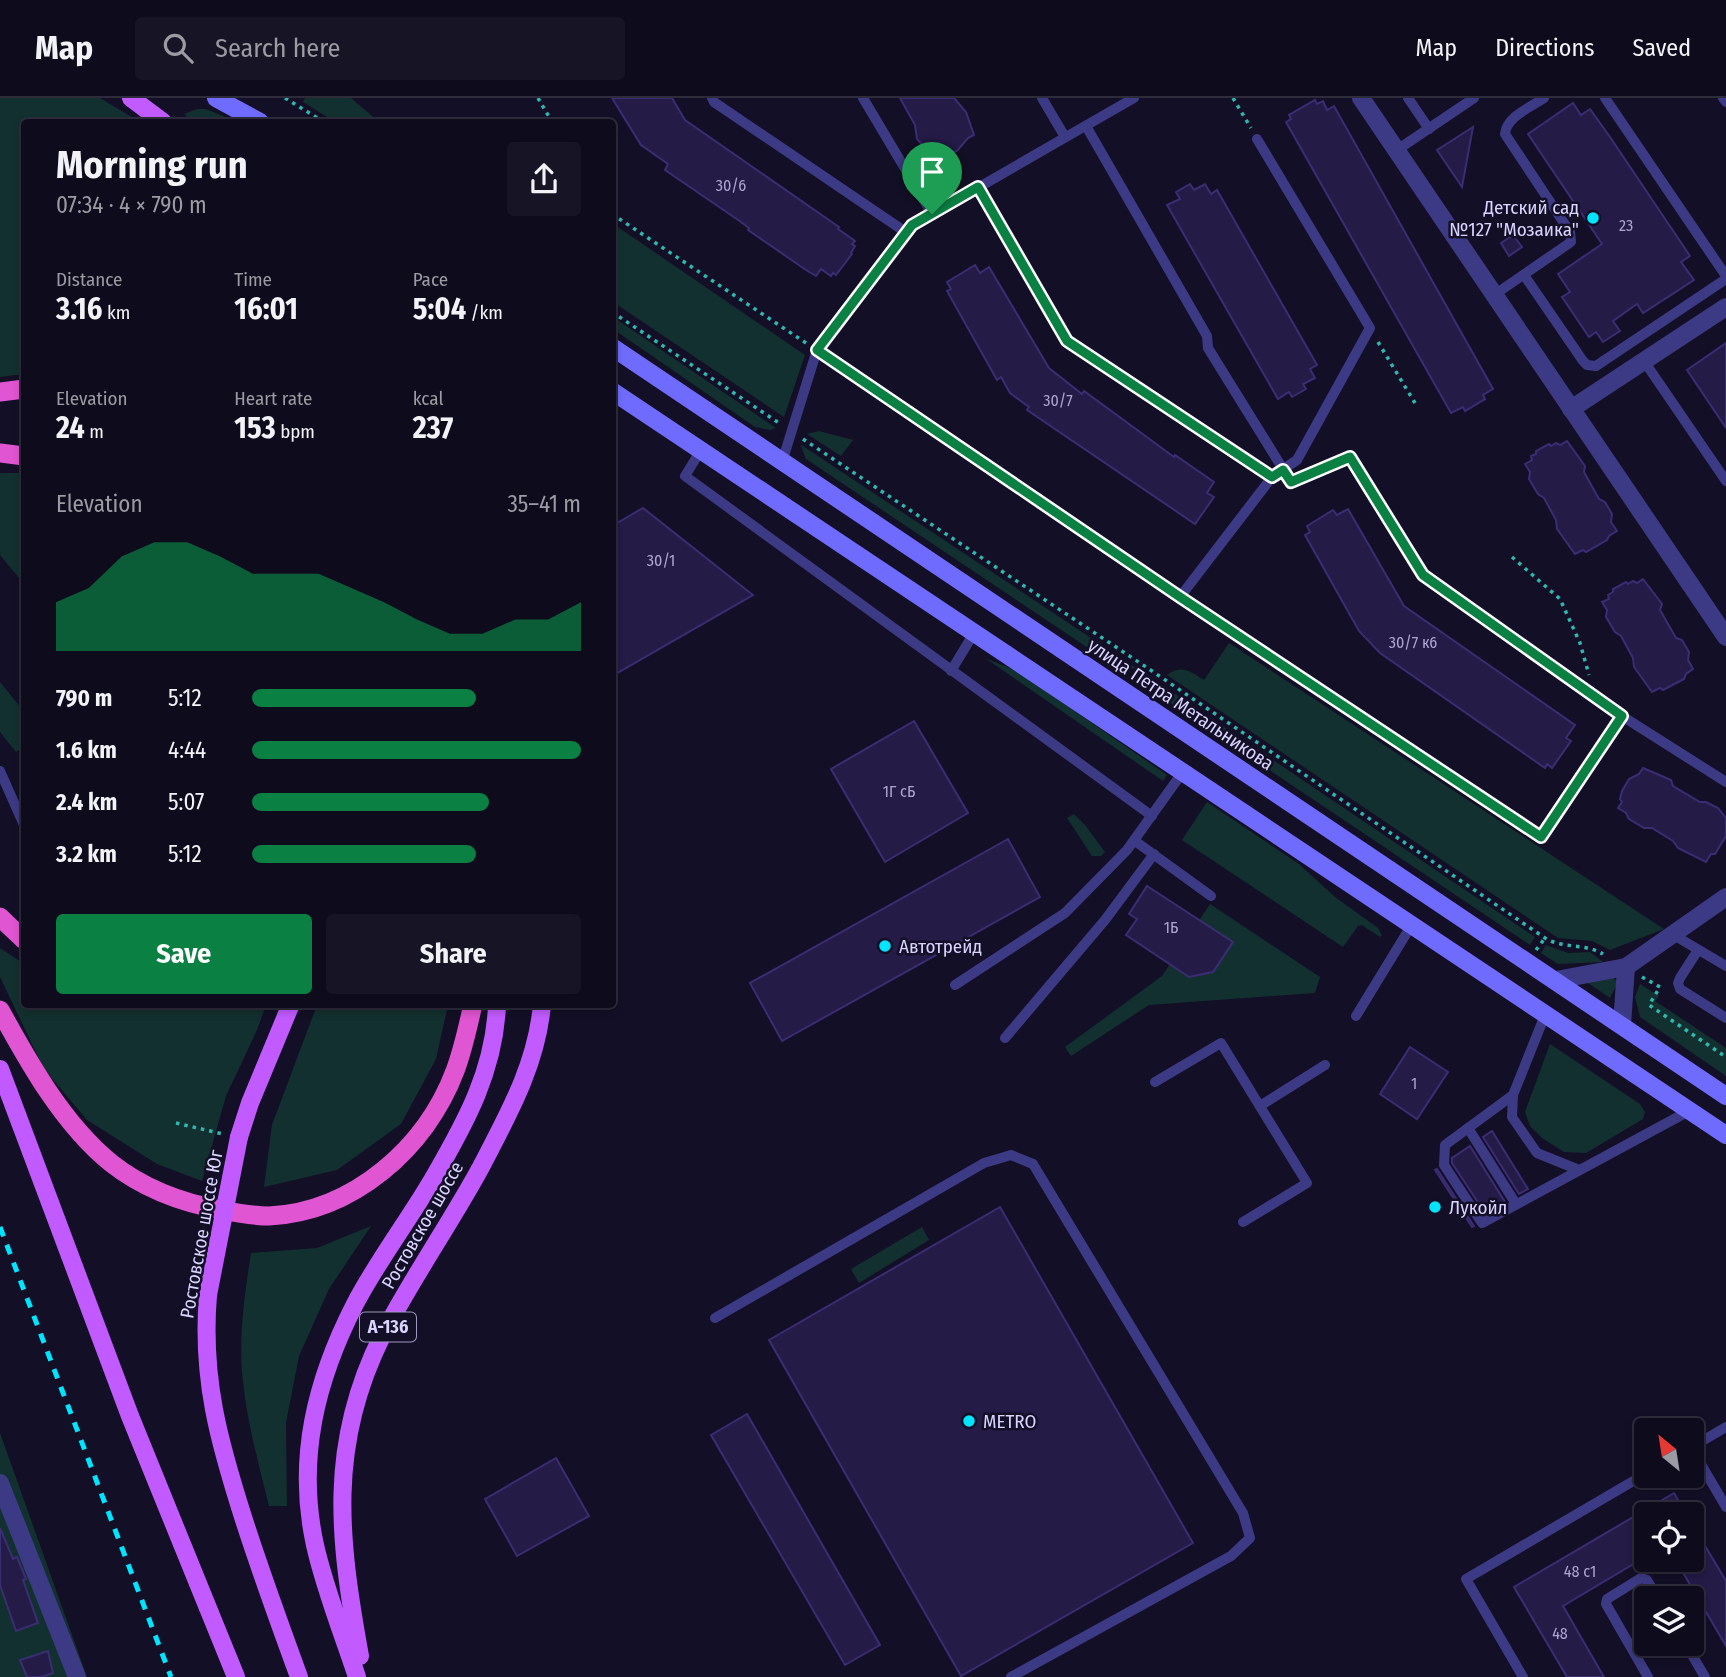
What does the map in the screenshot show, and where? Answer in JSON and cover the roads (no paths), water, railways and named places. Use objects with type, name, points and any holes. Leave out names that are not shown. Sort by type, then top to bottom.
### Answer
[{"type":"highway","points":[[0,392],[21,389]]},
{"type":"highway","points":[[0,453],[21,456]]},
{"type":"highway","points":[[0,917],[21,937]]},
{"type":"highway","points":[[0,1010],[63,1110],[86,1138],[112,1163],[159,1192],[181,1200],[236,1213],[268,1216],[331,1203],[393,1163],[418,1137],[455,1073],[471,1008]]},
{"type":"main road","points":[[131,98],[159,119]]},
{"type":"main road","points":[[216,98],[254,119]]},
{"type":"main road","name":"улица Петра Метальникова","points":[[616,350],[1726,1096]]},
{"type":"main road","points":[[616,394],[1726,1135]]},
{"type":"main road","name":"Ростовское шоссе Юг","points":[[289,1008],[250,1103],[239,1137],[208,1294],[206,1362],[220,1445],[262,1575],[299,1677]]},
{"type":"main road","name":"А-136","points":[[357,1677],[327,1588],[315,1545],[310,1512],[308,1465],[319,1391],[331,1354],[356,1302],[424,1194],[464,1125],[479,1093],[489,1063],[498,1008]]},
{"type":"main road","name":"Ростовское шоссе","points":[[364,1677],[343,1546],[341,1507],[342,1473],[361,1384],[382,1336],[472,1182],[515,1102],[527,1072],[541,1008]]},
{"type":"main road","points":[[0,1069],[135,1428],[236,1677]]},
{"type":"street","points":[[1361,98],[1726,638]]},
{"type":"street","points":[[1571,410],[1726,307]]},
{"type":"street","points":[[1556,980],[1626,967],[1726,897]]},
{"type":"street","points":[[1622,1025],[1626,967]]},
{"type":"street","points":[[0,1483],[77,1677]]},
{"type":"lane","points":[[712,98],[714,102],[907,233]]},
{"type":"lane","points":[[863,98],[932,214]]},
{"type":"lane","points":[[1042,98],[1065,138]]},
{"type":"lane","points":[[782,461],[817,350],[912,225],[1133,98]]},
{"type":"lane","points":[[1408,98],[1429,129]]},
{"type":"lane","points":[[1396,150],[1474,98]]},
{"type":"lane","points":[[1494,295],[1567,245],[1572,237],[1505,134],[1505,127],[1510,121],[1544,98]]},
{"type":"lane","points":[[1524,275],[1583,361],[1587,365],[1595,366],[1726,278],[1605,98]]},
{"type":"lane","points":[[1086,126],[1207,336],[1208,348],[1291,482],[1350,457],[1423,575],[1594,697],[1726,782]]},
{"type":"lane","points":[[1180,597],[1272,477],[1297,460],[1370,328],[1257,139]]},
{"type":"lane","points":[[978,187],[1067,341],[1272,477]]},
{"type":"lane","points":[[1644,361],[1726,481]]},
{"type":"lane","points":[[701,450],[685,475],[1152,816]]},
{"type":"lane","points":[[951,671],[974,634]]},
{"type":"lane","points":[[1541,837],[1622,716]]},
{"type":"lane","points":[[0,771],[21,818]]},
{"type":"lane","points":[[955,985],[1065,913],[1135,841],[1182,773]]},
{"type":"lane","points":[[1135,841],[1212,895]]},
{"type":"lane","points":[[1006,1038],[1105,920],[1154,854]]},
{"type":"lane","points":[[1356,1017],[1411,926]]},
{"type":"lane","points":[[1672,934],[1726,967]]},
{"type":"lane","points":[[1698,950],[1678,984],[1680,989],[1726,1018]]},
{"type":"lane","points":[[1545,1015],[1513,1095],[1513,1117],[1537,1153],[1578,1170]]},
{"type":"lane","points":[[1155,1082],[1221,1043],[1307,1183],[1243,1222]]},
{"type":"lane","points":[[1260,1106],[1325,1065]]},
{"type":"lane","points":[[1513,1095],[1446,1145],[1444,1165],[1482,1223],[1689,1111]]},
{"type":"lane","points":[[1468,1128],[1516,1204]]},
{"type":"lane","points":[[715,1318],[984,1163],[1011,1155],[1033,1164],[1243,1513],[1250,1538],[1231,1556],[1012,1677]]},
{"type":"lane","points":[[1704,1441],[1726,1427]]},
{"type":"lane","points":[[1704,1469],[1726,1507]]},
{"type":"lane","points":[[1523,1677],[1466,1579],[1634,1482]]},
{"type":"lane","points":[[1634,1653],[1606,1604],[1607,1599],[1642,1578],[1651,1586]]},
{"type":"lane","points":[[1636,1656],[1648,1677]]},
{"type":"lane","points":[[1693,1656],[1705,1677]]},
{"type":"railway","points":[[0,1227],[171,1677]]},
{"type":"place","name":"Детский сад №127 \"Мозаика\"","points":[[1593,218]]},
{"type":"place","name":"Автотрейд","points":[[885,946]]},
{"type":"place","name":"Лукойл","points":[[1435,1207]]},
{"type":"place","name":"METRO","points":[[969,1421]]}]
